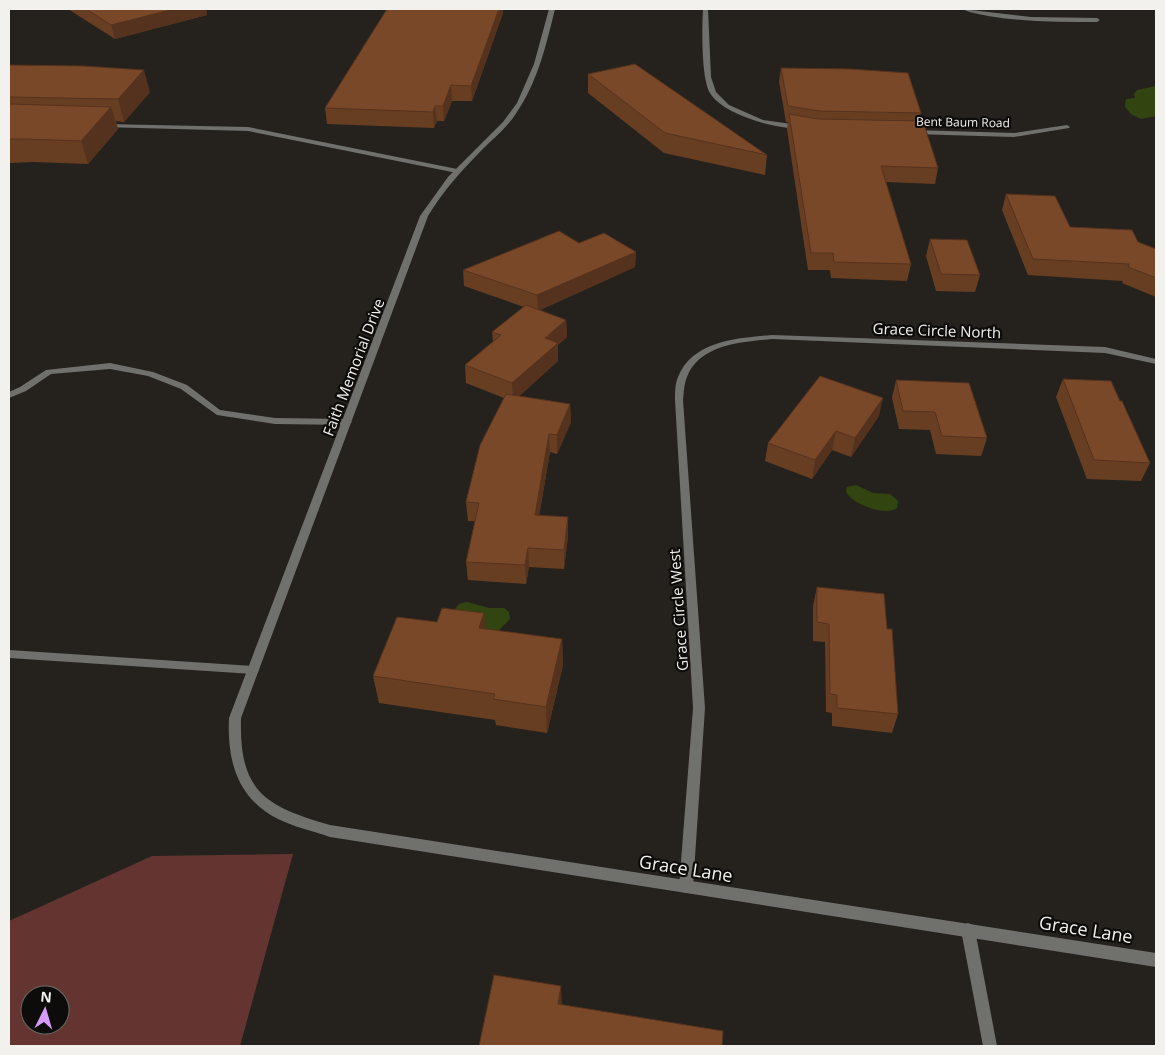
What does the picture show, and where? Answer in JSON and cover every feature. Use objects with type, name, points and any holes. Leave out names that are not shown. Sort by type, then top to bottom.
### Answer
[{"type":"street","name":"Faith Memorial Drive","points":[[236,763],[235,718],[424,216],[437,194],[457,171],[511,116],[530,86],[540,57],[552,9]]},
{"type":"street","points":[[705,9],[708,78],[713,93],[727,106],[762,122],[806,128]]},
{"type":"street","points":[[965,9],[1030,19],[1097,20]]},
{"type":"street","points":[[98,126],[248,130],[457,171]]},
{"type":"street","name":"Bent Baum Road","points":[[905,132],[1014,135],[1067,127]]},
{"type":"street","name":"Grace Circle North","points":[[716,347],[742,340],[772,338],[1105,350],[1156,362]]},
{"type":"street","name":"Grace Circle West","points":[[686,887],[700,708],[679,400],[683,375],[695,357],[716,347]]},
{"type":"street","points":[[9,395],[23,389],[49,372],[110,366],[150,374],[184,387],[217,412],[275,421],[347,422]]},
{"type":"street","points":[[9,654],[253,670]]},
{"type":"street","name":"Grace Lane","points":[[236,763],[247,782],[263,802],[283,815],[330,831],[1156,960]]},
{"type":"street","points":[[968,930],[990,1046]]},
{"type":"shaded area","points":[[1156,86],[1156,116],[1141,119],[1131,114],[1125,107],[1126,99],[1135,98],[1134,94],[1137,90]]},
{"type":"shaded area","points":[[856,485],[873,493],[890,494],[898,501],[897,508],[885,511],[862,505],[849,497],[846,492],[847,487]]},
{"type":"shaded area","points":[[467,602],[489,608],[504,608],[509,612],[510,619],[497,632],[487,629],[454,610],[459,604]]},
{"type":"shaded area","points":[[293,854],[240,1046],[9,1046],[9,921],[152,856]]},
{"type":"building","points":[[86,9],[174,9],[111,25]]},
{"type":"building","points":[[387,9],[499,9],[471,86],[451,85],[443,106],[435,106],[433,112],[325,108]]},
{"type":"building","points":[[635,64],[767,155],[665,133],[588,74]]},
{"type":"building","points":[[9,65],[84,66],[144,70],[118,99],[9,97]]},
{"type":"building","points":[[781,68],[850,69],[908,73],[921,113],[819,111],[788,106]]},
{"type":"building","points":[[9,104],[111,107],[81,141],[9,139]]},
{"type":"building","points":[[789,114],[818,119],[923,121],[938,168],[881,166],[911,264],[834,262],[833,253],[811,253]]},
{"type":"building","points":[[1006,194],[1055,196],[1070,227],[1132,230],[1138,242],[1156,249],[1156,278],[1128,267],[1129,264],[1033,259]]},
{"type":"building","points":[[559,231],[579,243],[604,233],[636,252],[537,295],[463,270]]},
{"type":"building","points":[[930,239],[967,240],[980,275],[941,274]]},
{"type":"building","points":[[526,305],[566,320],[545,338],[558,343],[512,383],[465,365],[501,335],[492,332]]},
{"type":"building","points":[[820,376],[883,398],[855,438],[836,431],[815,460],[768,443]]},
{"type":"building","points":[[1063,379],[1111,381],[1150,463],[1094,460]]},
{"type":"building","points":[[896,380],[969,383],[987,438],[942,436],[935,412],[903,411]]},
{"type":"building","points":[[506,394],[570,404],[557,435],[549,434],[535,515],[568,517],[564,550],[528,548],[525,565],[466,562],[479,503],[466,502],[480,445]]},
{"type":"building","points":[[817,587],[884,594],[887,629],[892,629],[898,714],[837,708],[837,695],[830,694],[829,624],[817,622]]},
{"type":"building","points":[[442,608],[484,613],[479,628],[562,639],[546,707],[493,699],[495,694],[373,676],[397,617],[437,622]]},
{"type":"building","points":[[494,975],[561,986],[558,1004],[723,1031],[722,1046],[479,1046]]}]
